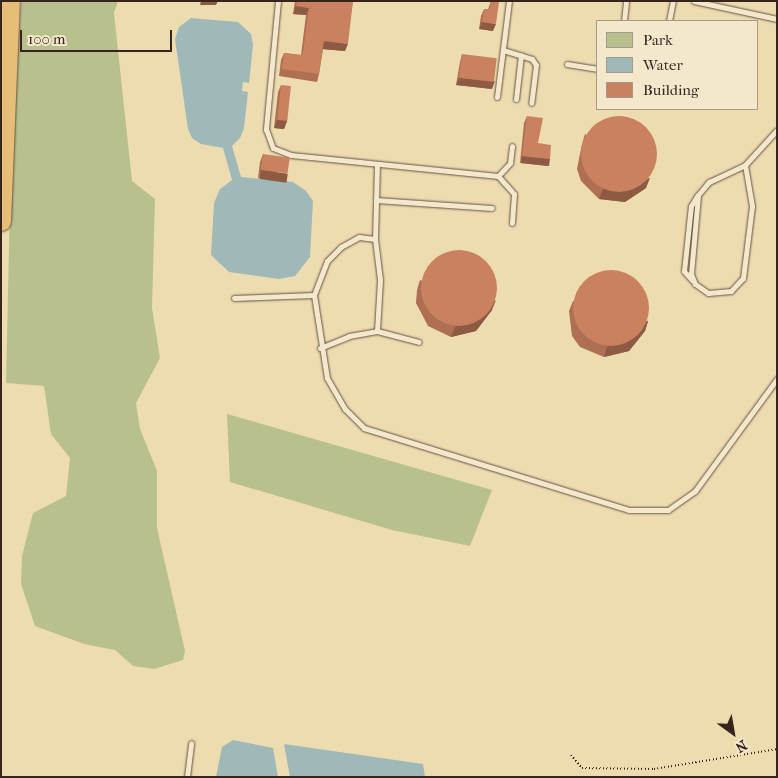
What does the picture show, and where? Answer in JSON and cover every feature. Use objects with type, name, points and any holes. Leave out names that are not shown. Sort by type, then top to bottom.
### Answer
[{"type":"highway","points":[[1,221],[10,1]]},
{"type":"lane","points":[[278,1],[266,129],[273,148],[290,154],[498,176],[514,194],[512,222]]},
{"type":"lane","points":[[497,97],[509,1]]},
{"type":"lane","points":[[624,20],[626,1]]},
{"type":"lane","points":[[669,20],[673,1]]},
{"type":"lane","points":[[694,1],[777,19]]},
{"type":"lane","points":[[503,50],[521,55],[536,65],[531,103]]},
{"type":"lane","points":[[516,99],[521,55]]},
{"type":"lane","points":[[567,64],[596,69]]},
{"type":"lane","points":[[745,166],[752,206],[744,278],[736,288],[720,294],[703,291],[695,284],[691,274],[698,194],[709,182],[745,166],[777,130]]},
{"type":"lane","points":[[498,176],[510,163],[512,146]]},
{"type":"lane","points":[[377,164],[374,239],[380,280],[377,331]]},
{"type":"lane","points":[[376,200],[492,208]]},
{"type":"lane","points":[[374,239],[359,238],[341,247],[327,261],[314,295],[320,348],[328,378],[345,409],[364,428],[629,510],[668,510],[696,492],[777,379]]},
{"type":"lane","points":[[234,298],[314,295]]},
{"type":"lane","points":[[320,348],[349,336],[377,331],[419,342]]},
{"type":"lane","points":[[187,777],[192,743]]},
{"type":"path","points":[[570,755],[575,764],[582,768],[654,769],[777,749]]},
{"type":"green space","points":[[21,1],[118,1],[114,13],[132,181],[155,199],[152,308],[160,358],[136,403],[140,429],[157,471],[157,528],[185,651],[183,660],[154,669],[133,666],[115,650],[84,644],[35,626],[21,584],[22,556],[33,513],[66,496],[70,458],[51,434],[44,386],[6,383],[11,158]]},
{"type":"green space","points":[[227,414],[492,490],[470,546],[392,530],[230,482]]},
{"type":"water","points":[[191,18],[238,22],[251,34],[253,45],[249,83],[243,82],[242,91],[248,92],[244,128],[240,138],[232,146],[241,177],[293,182],[306,191],[313,201],[310,257],[295,276],[279,279],[229,272],[211,255],[214,203],[220,189],[232,180],[223,148],[201,144],[192,138],[188,129],[175,39],[179,27]]},
{"type":"water","points":[[233,740],[273,748],[278,777],[216,777],[222,747]]},
{"type":"water","points":[[284,744],[423,764],[425,777],[290,777]]},
{"type":"building","points":[[297,1],[353,1],[348,44],[324,41],[319,74],[282,69],[284,53],[302,55],[303,52],[309,8],[296,6]]},
{"type":"building","points":[[491,1],[499,2],[496,24],[482,22],[484,9],[489,9]]},
{"type":"building","points":[[462,54],[497,58],[494,82],[459,78]]},
{"type":"building","points":[[281,85],[291,86],[287,121],[277,120]]},
{"type":"building","points":[[527,116],[543,118],[538,143],[551,145],[550,159],[522,156]]},
{"type":"building","points":[[619,116],[633,119],[646,127],[654,140],[657,154],[654,168],[646,181],[633,189],[619,192],[605,189],[592,181],[584,168],[581,154],[584,140],[592,127],[605,119]]},
{"type":"building","points":[[263,154],[290,158],[288,174],[261,170]]},
{"type":"building","points":[[459,250],[474,253],[486,261],[494,273],[497,288],[494,303],[486,315],[474,323],[459,326],[444,323],[432,315],[424,303],[421,288],[424,273],[432,261],[444,253]]},
{"type":"building","points":[[611,270],[625,273],[638,281],[646,294],[649,308],[646,322],[638,335],[625,343],[611,346],[597,343],[584,335],[576,322],[573,308],[576,294],[584,281],[597,273]]}]
